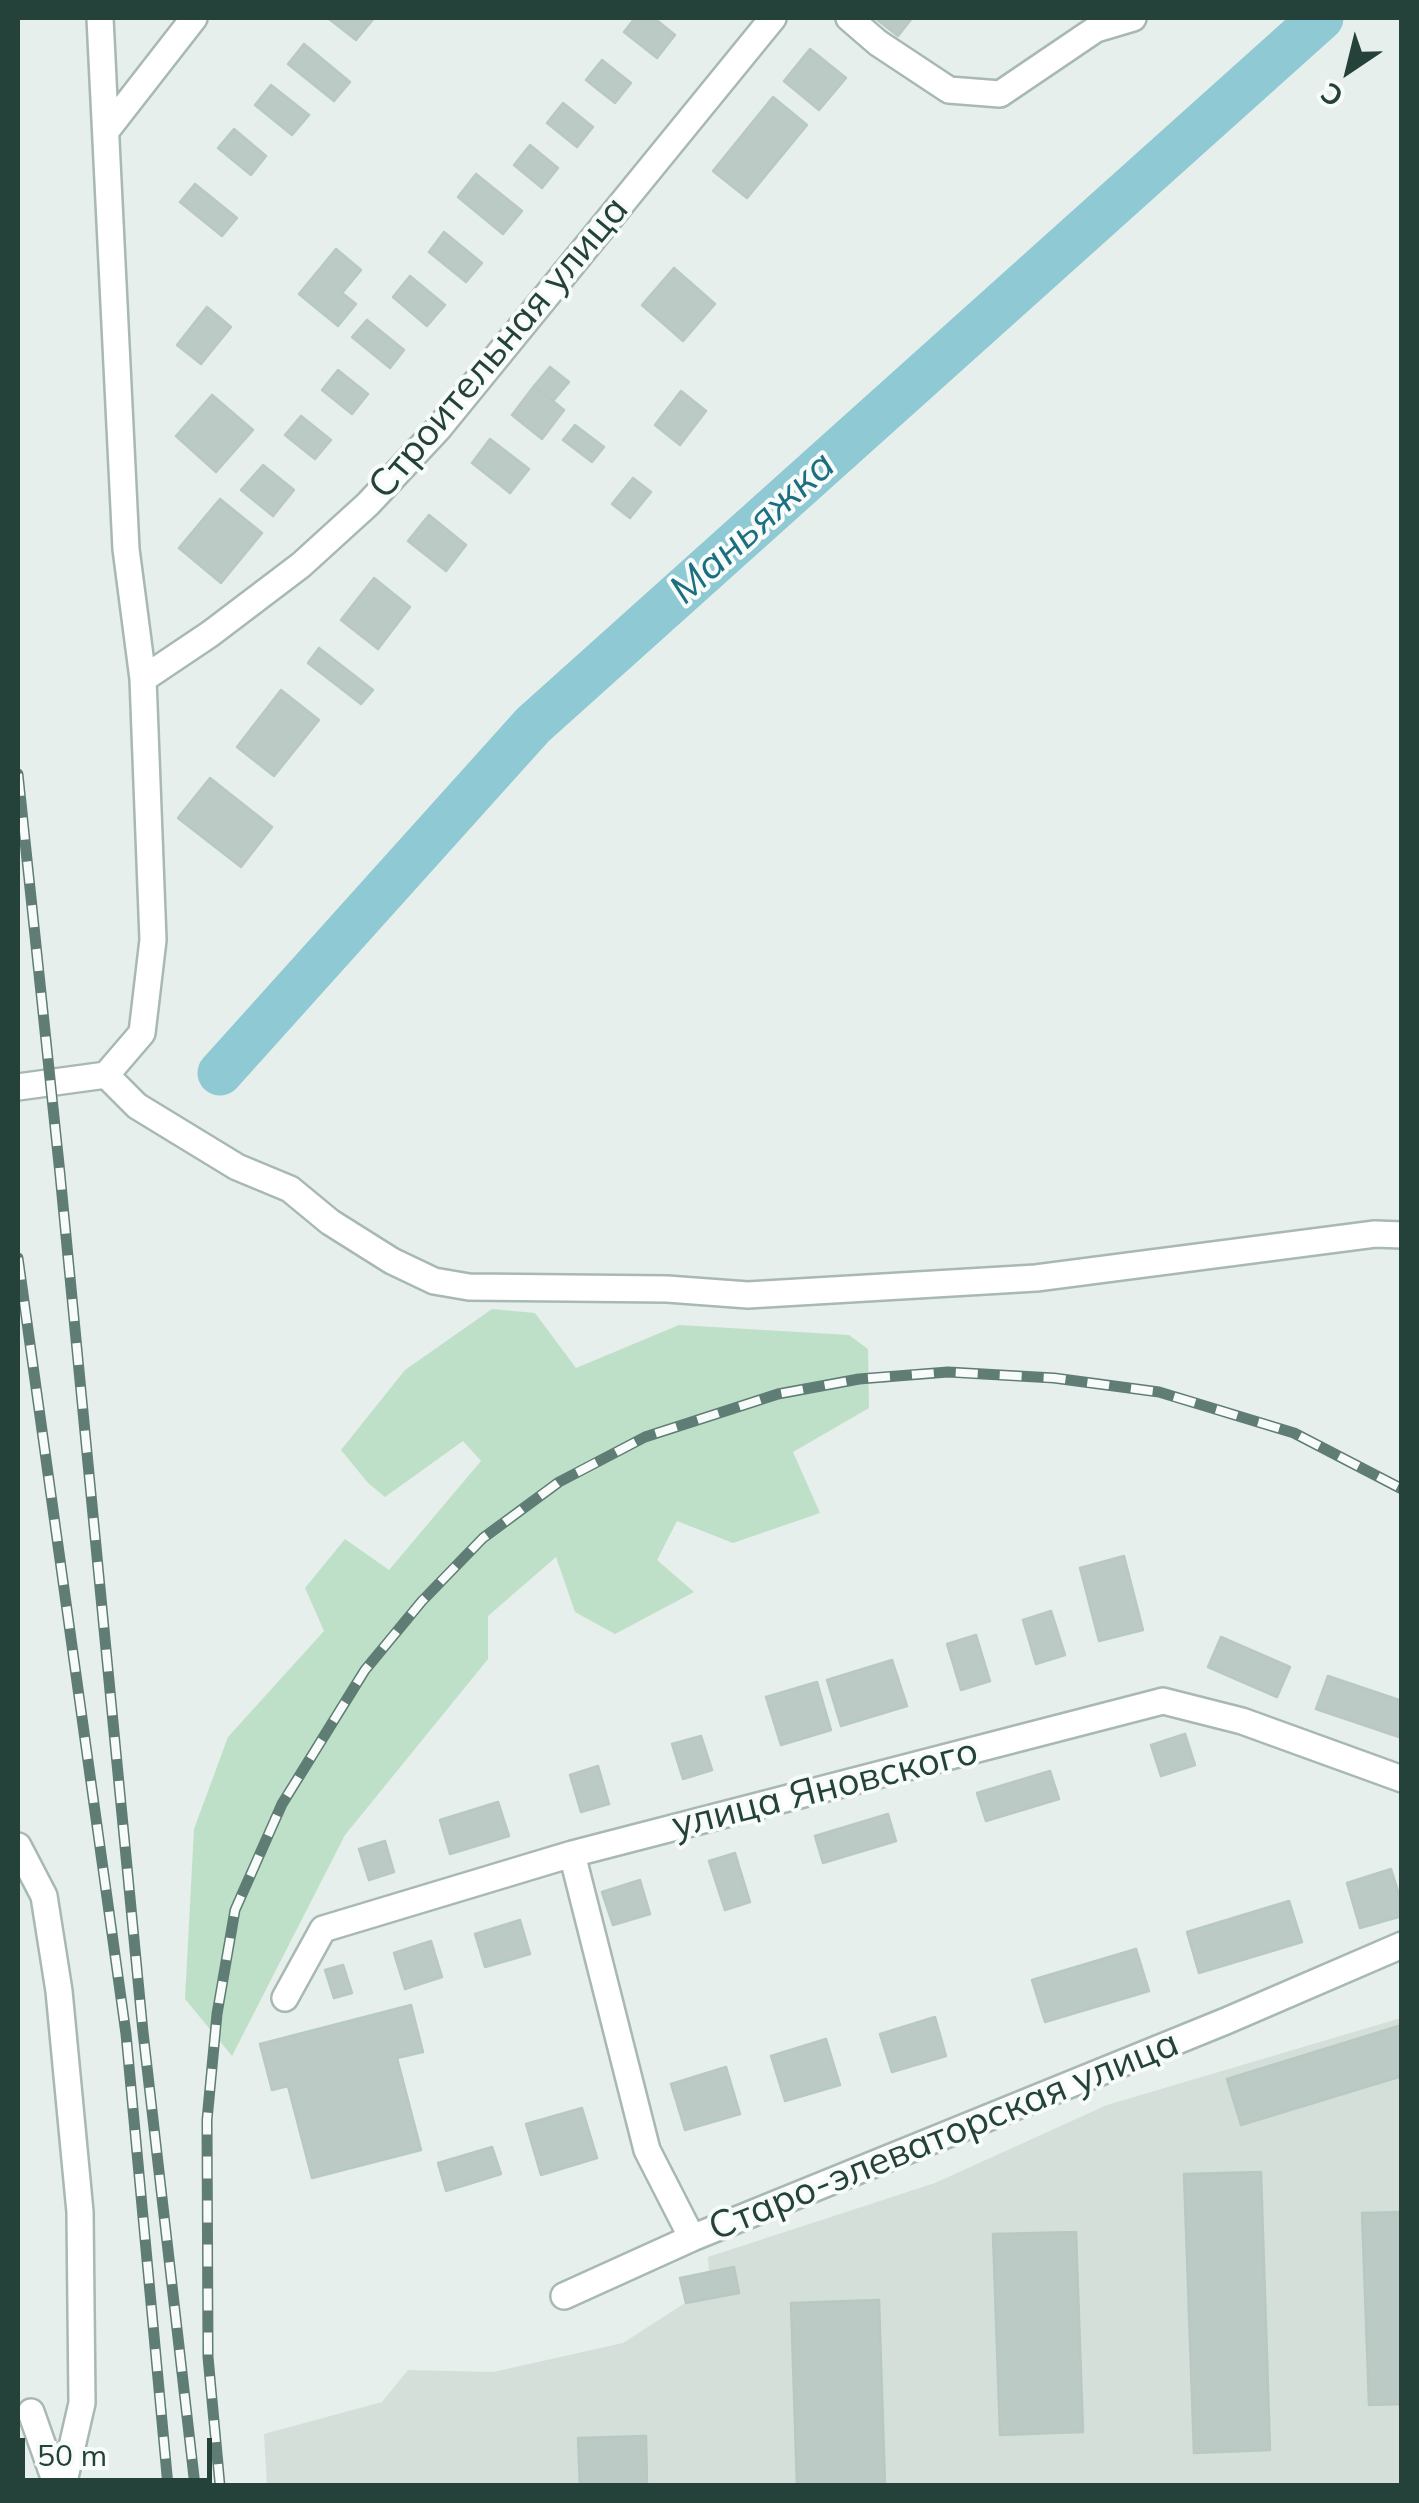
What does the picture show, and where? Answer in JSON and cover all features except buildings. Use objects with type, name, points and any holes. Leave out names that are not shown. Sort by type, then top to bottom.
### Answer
[{"type":"street","points":[[18,1087],[106,1076],[142,1033],[152,940],[143,679],[126,549],[100,18]]},
{"type":"street","points":[[106,130],[194,18]]},
{"type":"street","name":"Строительная улица","points":[[143,679],[210,634],[301,564],[403,466],[438,429],[773,18]]},
{"type":"street","points":[[849,18],[878,43],[948,90],[1000,94],[1096,29],[1133,18]]},
{"type":"street","points":[[106,1076],[137,1106],[237,1167],[290,1189],[330,1222],[392,1262],[434,1281],[468,1287],[767,1294],[1036,1278],[1375,1234],[1402,1235]]},
{"type":"street","name":"улица Яновского","points":[[285,1998],[323,1929],[572,1854],[1163,1701],[1242,1720],[1402,1779]]},
{"type":"street","points":[[18,1846],[44,1896],[59,1991],[80,2212],[82,2403],[60,2486]]},
{"type":"street","name":"Старо-элеваторская улица","points":[[572,1854],[647,2150],[692,2238],[1402,1946]]},
{"type":"street","points":[[564,2296],[692,2238]]},
{"type":"street","points":[[32,2412],[60,2486]]},
{"type":"shaded area","points":[[1401,2018],[1401,2485],[267,2486],[264,2434],[382,2402],[408,2370],[493,2372],[623,2343],[685,2303],[680,2278],[709,2272],[708,2257],[935,2183],[1107,2105]]},
{"type":"green space","points":[[492,1309],[535,1313],[576,1368],[679,1325],[849,1335],[868,1349],[869,1408],[793,1452],[820,1513],[733,1543],[677,1521],[657,1560],[694,1592],[615,1634],[575,1612],[556,1557],[488,1616],[488,1659],[345,1835],[232,2056],[185,1999],[194,1829],[228,1737],[324,1631],[305,1588],[345,1539],[389,1570],[481,1461],[463,1441],[385,1497],[341,1450],[405,1370]]},
{"type":"waterway","name":"Маньяжка","points":[[220,1073],[533,725],[1321,18]]},
{"type":"railway","points":[[18,774],[143,2032],[195,2486]]},
{"type":"railway","points":[[18,1258],[126,2034],[168,2486]]},
{"type":"railway","points":[[220,2486],[208,2357],[207,2120],[217,2014],[235,1910],[282,1804],[365,1670],[422,1601],[483,1538],[559,1482],[645,1437],[778,1394],[859,1379],[948,1372],[1054,1378],[1159,1392],[1294,1433],[1402,1489]]}]
